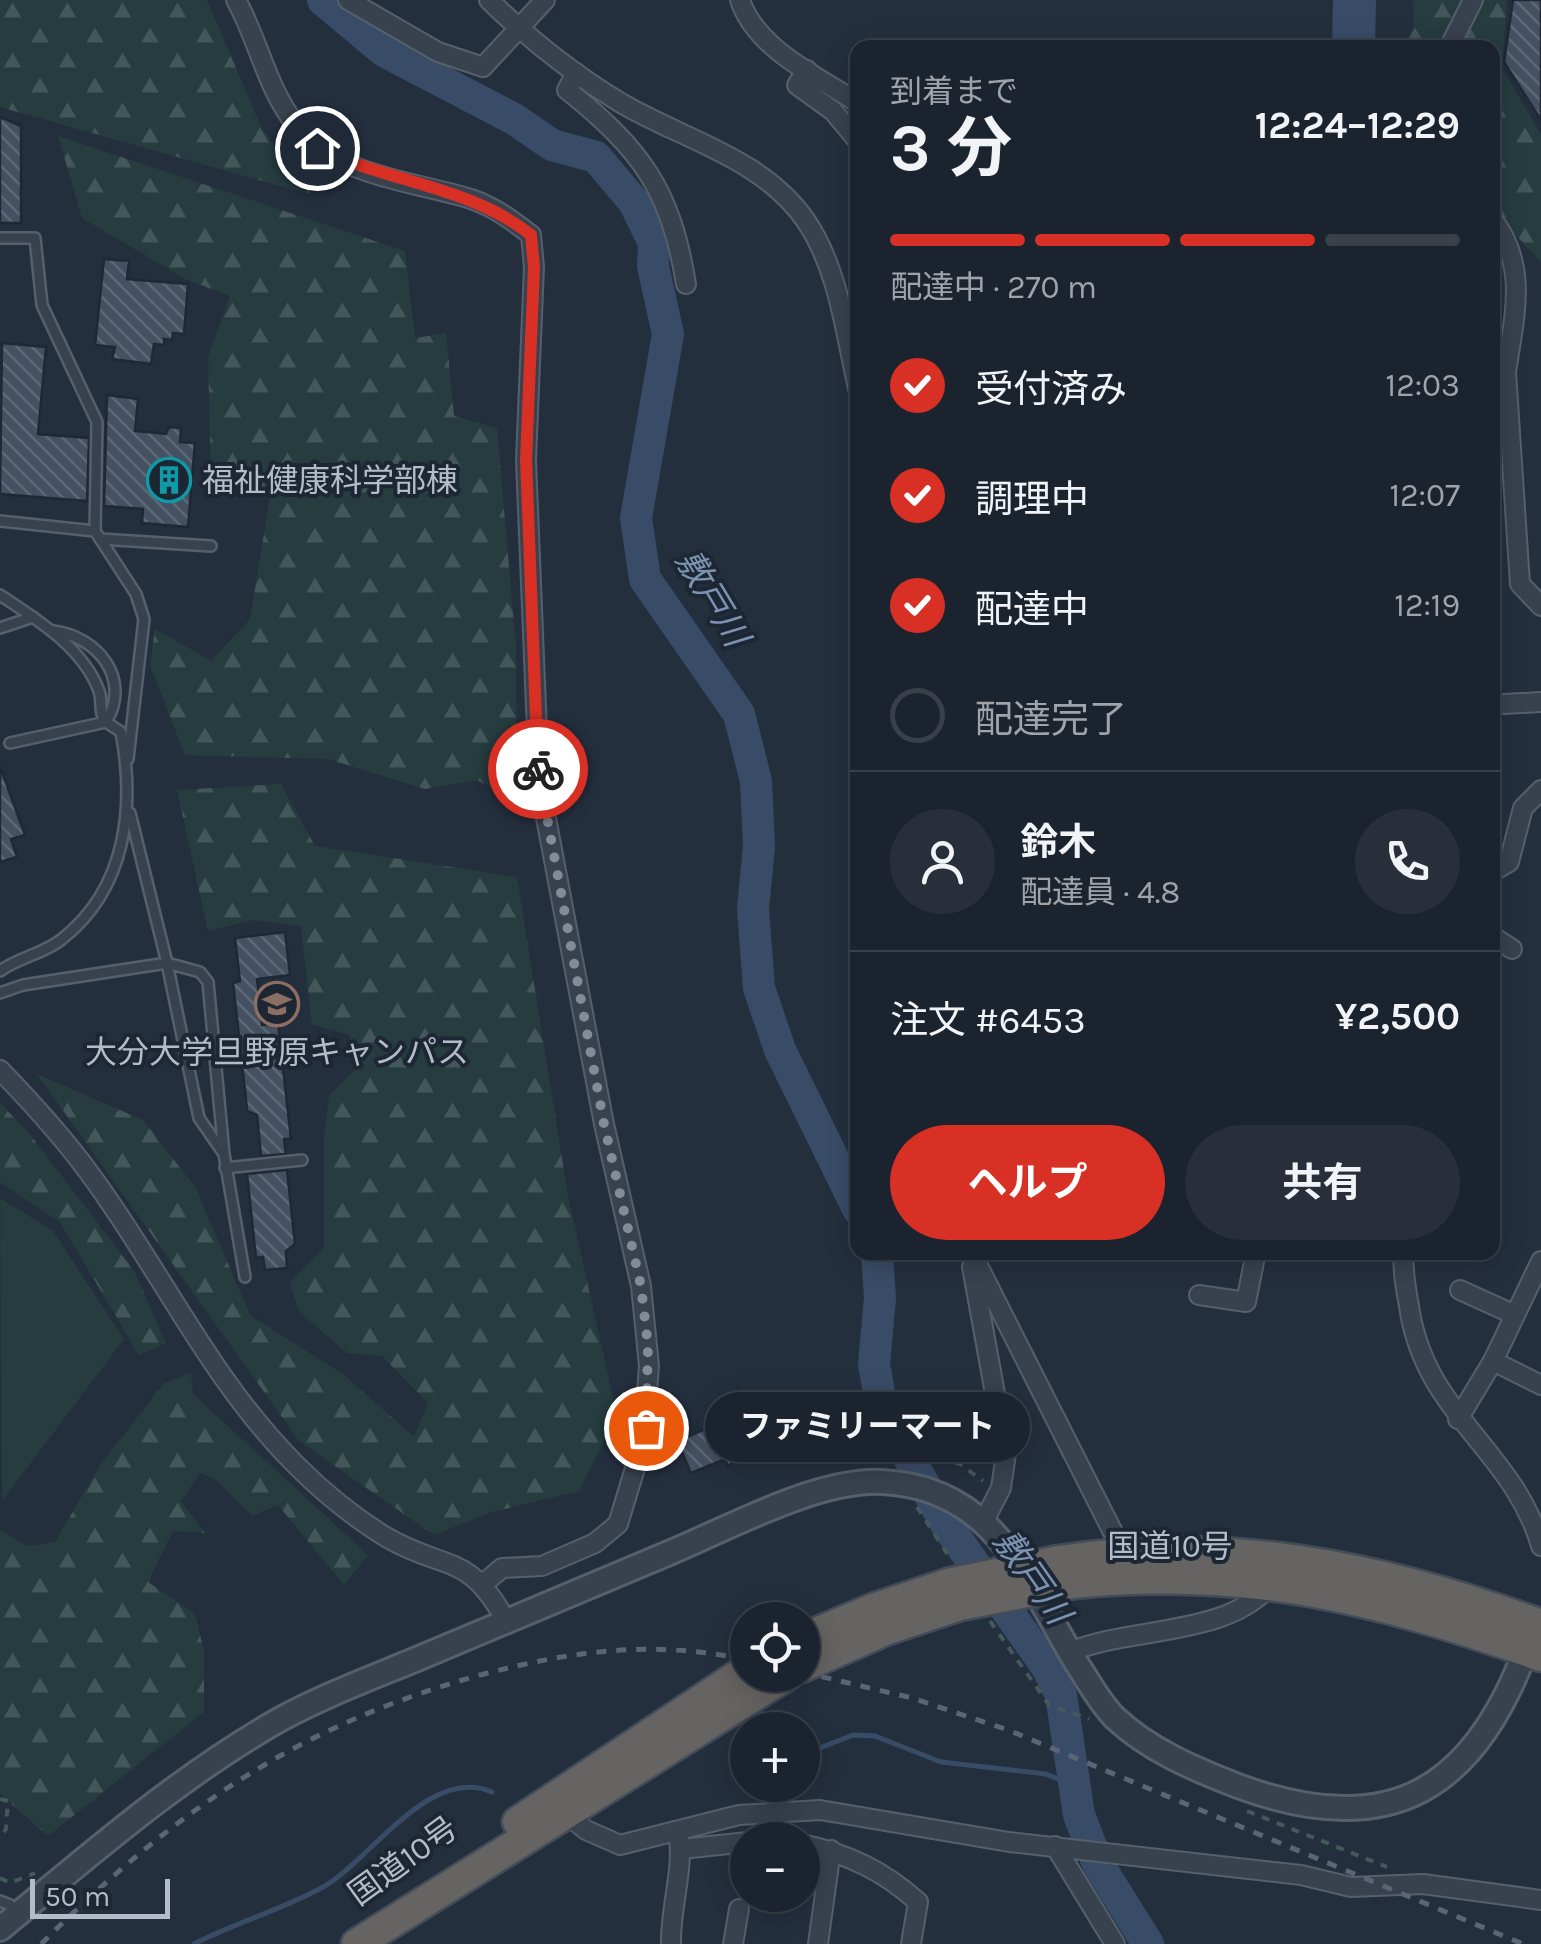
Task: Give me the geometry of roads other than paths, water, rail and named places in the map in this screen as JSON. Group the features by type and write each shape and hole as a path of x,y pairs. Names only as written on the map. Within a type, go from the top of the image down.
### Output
{"highway":[{"name":"国道10号","path":"820,1631 872,1608 1066,1572 1124,1554 1262,1554 1344,1565 1415,1582 1537,1632"},
{"name":"国道10号","path":"1066,1572 1272,1584 1537,1632"},
{"name":"国道10号","path":"820,1658 954,1595"},
{"name":"国道10号","path":"354,1944 698,1714 730,1685"},
{"name":"国道10号","path":"698,1714 748,1692"}],"street":[{"path":"236,0 280,102 317,148 356,167 474,200 504,214 531,235 534,268 526,460 539,781 604,1124 641,1286 649,1366 643,1442 618,1524 595,1543 542,1566 502,1568 484,1584"},
{"path":"348,0 438,52 483,67 545,0"},
{"path":"489,0 518,29 576,73 776,186 805,220 822,251 850,335"},
{"path":"740,0 744,14 767,41 850,97"},
{"path":"1452,40 1472,0"},
{"path":"807,70 797,85 833,111 850,131"},
{"path":"576,73 568,90 621,134 667,202 686,284"},
{"path":"1500,229 1516,268 1517,300 1500,365"},
{"path":"1500,381 1515,558 1520,584 1541,606"},
{"path":"1504,704 1541,702"},
{"path":"1500,867 1509,862 1523,808 1541,790"},
{"path":"1500,941 1512,949"},
{"path":"0,1070 91,1176 196,1337 264,1432 310,1477 372,1527 416,1553 466,1570 484,1584 506,1621"},
{"path":"972,1260 1005,1435 1005,1474 985,1519"},
{"path":"975,1260 1124,1554"},
{"path":"1198,1295 1246,1302 1254,1260"},
{"path":"1405,1260 1418,1352 1431,1382 1518,1493 1541,1546"},
{"path":"1458,1419 1493,1361 1541,1260"},
{"path":"1460,1290 1515,1315"},
{"path":"1493,1361 1541,1385"},
{"path":"0,1929 174,1788 256,1734 308,1706 808,1496 861,1483 914,1486 946,1496 985,1519 1113,1716 1160,1752 1280,1800 1332,1810 1366,1810 1409,1799 1454,1770 1494,1722 1537,1632"},
{"path":"1070,1652 1098,1640 1232,1616 1256,1603 1272,1584"},
{"path":"561,1804 620,1845 680,1840 730,1841"},
{"path":"680,1840 755,1812 820,1810 1062,1846 1301,1875 1351,1887 1422,1884 1541,1900"},
{"path":"672,1944 671,1908 680,1840"},
{"path":"1062,1846 1116,1944"},
{"path":"820,1848 892,1878 918,1902 910,1944"},
{"path":"818,1944 831,1850"},
{"path":"733,1944 738,1912"}],"lane":[{"path":"0,238 35,238 42,305 96,422 98,535 136,594 144,619 127,766"},
{"path":"0,520 211,546"},
{"path":"0,596 54,631 89,640 104,656 114,687 113,710 106,722 10,744"},
{"path":"0,628 33,617"},
{"path":"54,631 98,690 106,722 120,732 127,766 129,810 167,963 199,1118 224,1154"},
{"path":"0,971 50,946 76,926 115,868 129,810"},
{"path":"0,993 23,985 167,963 200,972 208,982 225,1168 245,1276"},
{"path":"225,1168 302,1160"}],"water":[{"path":"1333,0 1376,0 1375,40 1332,40"}],"waterway":[{"name":"敷戸川","path":"323,0 384,51 514,119 552,145 596,157 634,202 654,243 653,266 668,334 636,518 645,579 739,714 756,781 759,846 753,909 759,988 780,1050 850,1193"},
{"name":"敷戸川","path":"878,1260 880,1298 874,1364 882,1409 946,1524 1047,1667 1061,1695 1079,1815 1098,1864 1148,1944"},
{"path":"820,1748 853,1735 875,1736 941,1762 1046,1774 1072,1785"},
{"path":"194,1944 323,1887 423,1803 469,1787 492,1792"}],"railway":[{"path":"41,1944 141,1852 192,1813 298,1746 356,1718 417,1694 551,1659 647,1649 730,1657"},
{"path":"820,1676 912,1698 1008,1730 1523,1944"}],"place":[{"name":"福祉健康科学部棟","path":"169,480"},
{"name":"大分大学旦野原キャンパス","path":"277,1004"},
{"name":"ファミリーマート","path":"646,1428"}]}
